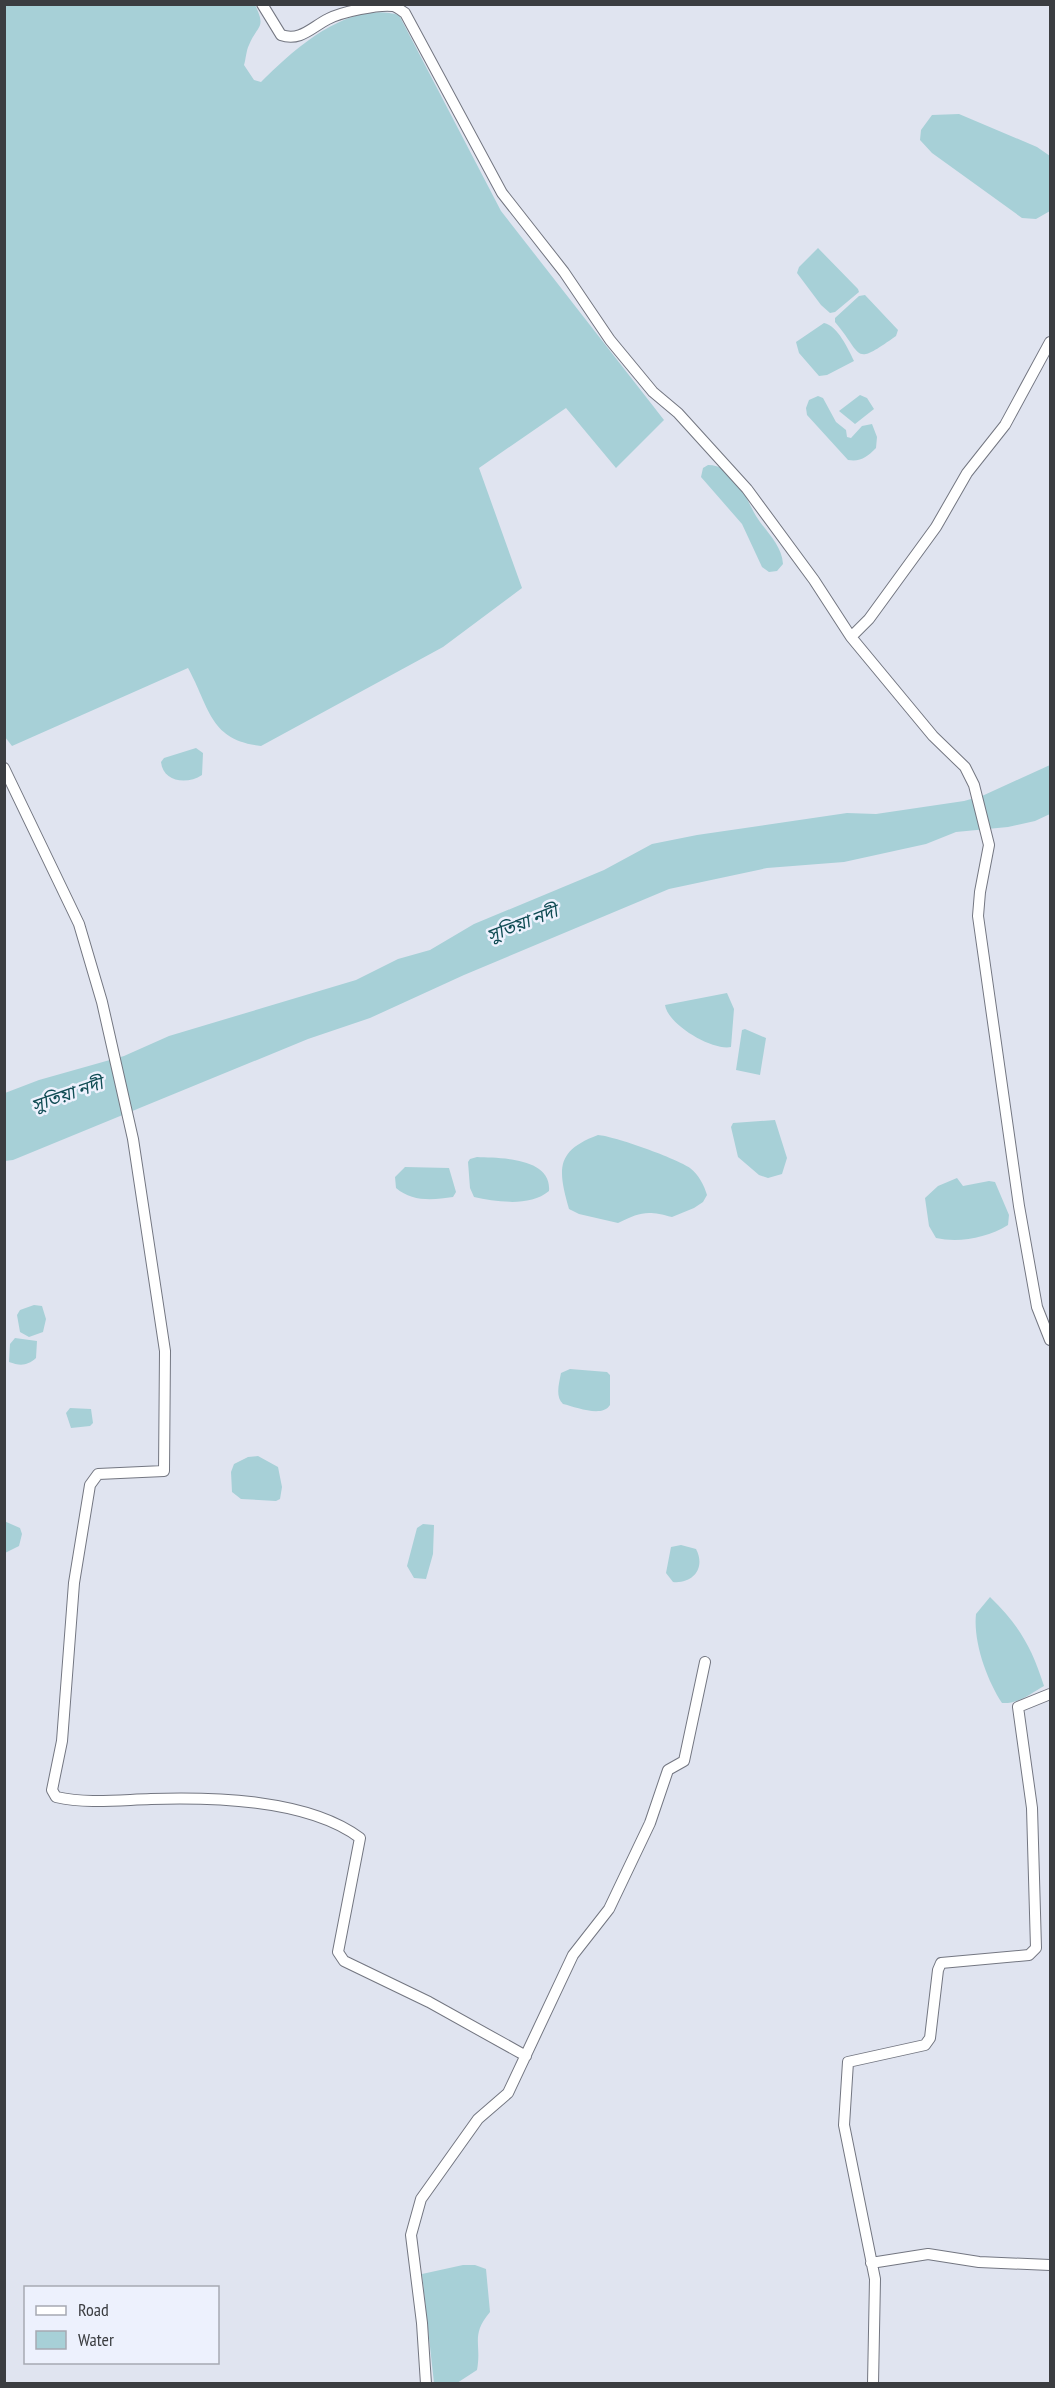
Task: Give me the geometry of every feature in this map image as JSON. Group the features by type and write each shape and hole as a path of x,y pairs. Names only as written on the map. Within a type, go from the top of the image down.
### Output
{"street":[{"path":"262,4 281,35 285,37 307,34 328,19 358,11 394,6 405,13 502,193 631,366 653,392 678,413 747,489 851,637 933,736 964,767 974,785 989,845 978,916 1019,1206 1037,1307 1050,1340"},
{"path":"851,637 869,619 936,528 967,473 1005,425 1050,342"},
{"path":"4,768 79,924 102,1002 133,1139 165,1351 164,1470 98,1474 90,1485 74,1583 62,1741 52,1790 56,1797 76,1802 197,1798 246,1802 292,1810 347,1828 360,1838 338,1952 344,1961 429,2002 526,2056"},
{"path":"426,2384 422,2323 411,2235 421,2199 478,2119 508,2093 573,1955 609,1909 650,1823 668,1770 684,1761 705,1662"},
{"path":"873,2384 875,2279 844,2125 848,2062 925,2045 930,2038 938,1970 941,1963 1029,1955 1036,1948 1032,1808 1018,1707 1050,1695"},
{"path":"872,2263 928,2254 979,2262 1050,2265"}],"water":[{"path":"4,5 255,5 259,13 260,26 248,47 244,65 254,80 261,82 289,56 323,30 361,15 380,12 399,15 501,211 664,420 616,468 566,408 479,468 522,588 443,647 261,746 244,743 221,729 207,709 188,668 12,746 5,737"},
{"path":"959,114 1037,147 1050,156 1050,211 1036,219 1022,218 932,153 920,140 921,130 932,115"},
{"path":"818,248 859,292 835,312 830,313 821,305 797,273 799,267"},
{"path":"865,295 898,330 896,336 865,354 855,350 835,322 835,318 859,296"},
{"path":"824,323 838,333 854,361 827,375 819,376 799,353 796,342"},
{"path":"860,395 867,398 874,409 855,424 839,411"},
{"path":"818,396 823,398 836,422 846,430 847,437 851,438 862,426 872,424 877,437 876,448 870,454 857,460 848,460 807,415 806,408 809,400"},
{"path":"708,465 725,470 738,483 756,516 780,551 783,564 777,571 769,572 762,567 742,524 701,477 703,468"},
{"path":"196,748 203,753 202,775 183,781 166,774 161,762 164,758"},
{"name":"সুতিয়া নদী","path":"1050,765 1050,814 1035,821 1008,827 956,832 926,844 844,862 767,868 669,889 464,975 370,1018 308,1039 13,1160 5,1161 5,1093 39,1080 124,1056 169,1036 356,980 398,959 430,950 474,924 604,870 652,844 697,835 847,813 876,814 964,801 982,796"},
{"path":"727,993 734,1009 731,1047 714,1045 692,1035 674,1021 665,1005"},
{"path":"745,1029 766,1038 760,1075 736,1070 742,1030"},
{"path":"775,1120 787,1158 782,1174 768,1178 759,1175 738,1157 731,1127 733,1123"},
{"path":"598,1135 646,1148 690,1168 699,1177 706,1191 707,1195 703,1202 672,1217 644,1213 618,1223 579,1214 569,1209 563,1183 563,1163 574,1148"},
{"path":"477,1157 510,1159 533,1166 542,1171 548,1180 549,1191 532,1199 513,1202 474,1197 470,1188 468,1162"},
{"path":"405,1167 449,1168 456,1192 453,1197 430,1199 416,1198 402,1193 396,1188 395,1177"},
{"path":"957,1178 963,1186 995,1182 1009,1215 1008,1225 973,1238 954,1240 936,1238 929,1226 925,1198 938,1186"},
{"path":"34,1305 42,1306 46,1319 43,1332 29,1337 20,1332 17,1315 20,1310"},
{"path":"15,1338 37,1341 36,1358 30,1363 9,1362 10,1344"},
{"path":"570,1369 607,1372 610,1375 610,1405 606,1409 595,1411 563,1404 558,1394 561,1373"},
{"path":"70,1408 91,1409 93,1423 90,1426 71,1428 66,1413"},
{"path":"258,1456 278,1467 282,1487 280,1499 276,1501 241,1499 232,1492 231,1472 234,1464 248,1457"},
{"path":"4,1521 20,1528 22,1534 19,1546 5,1553"},
{"path":"423,1524 434,1525 433,1554 426,1579 414,1578 407,1566 417,1528"},
{"path":"681,1545 696,1549 699,1556 698,1568 692,1577 673,1582 666,1573 671,1547"},
{"path":"990,1597 1017,1627 1035,1660 1044,1686 1024,1698 1008,1703 1002,1703 991,1683 979,1648 976,1614"},
{"path":"463,2265 475,2265 486,2269 490,2312 478,2334 477,2370 457,2383 434,2383 422,2274"}]}
